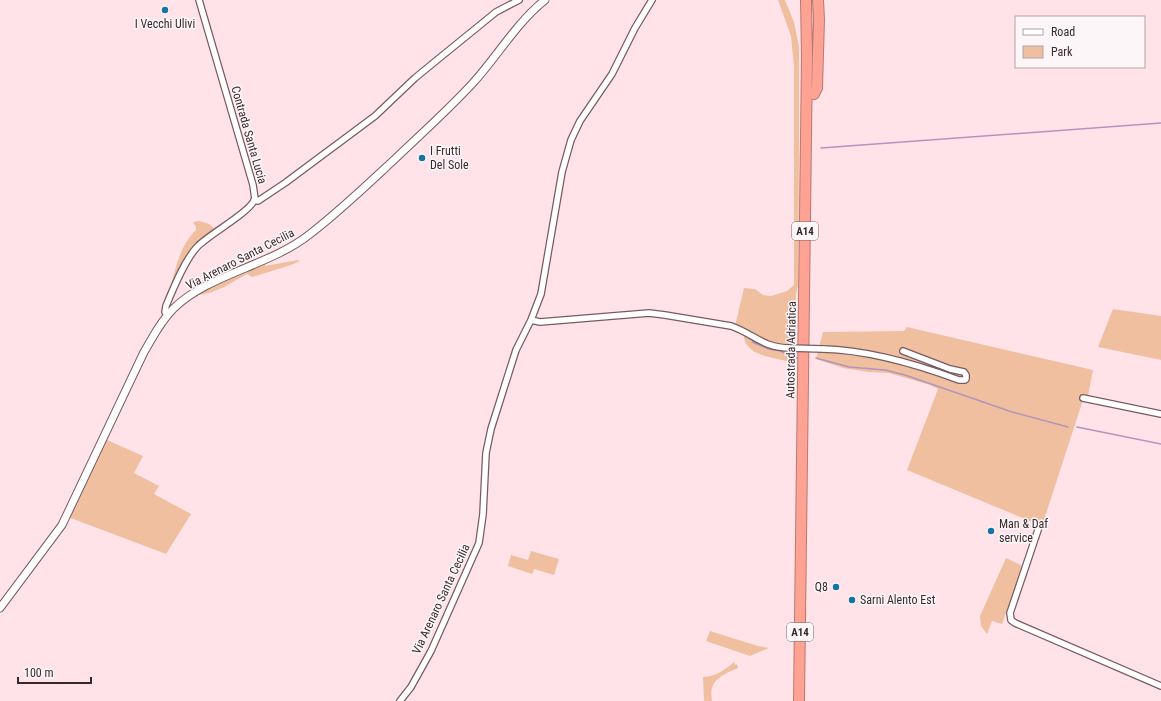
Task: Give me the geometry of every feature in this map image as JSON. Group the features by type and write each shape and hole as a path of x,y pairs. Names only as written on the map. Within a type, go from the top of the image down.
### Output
{"highway":[{"name":"Autostrada Adriatica","path":"799,701 807,56 806,0"},
{"name":"Autostrada Adriatica","path":"806,701 814,94 814,36 812,0"},
{"path":"814,94 817,88 819,19 818,0"}],"street":[{"name":"Contrada Santa Lucia","path":"168,315 165,312 166,306 194,251 216,232 249,208 254,200 255,192 199,0"},
{"path":"254,200 258,201 285,183 375,116 415,78 496,12 519,0"},
{"name":"Via Arenaro Santa Cecilia","path":"0,608 62,525 144,352 158,328 168,315 179,304 194,293 214,282 281,253 301,241 315,230 382,171 457,100 531,13 545,0"},
{"name":"Via Arenaro Santa Cecilia","path":"400,701 411,686 431,651 479,543 483,514 486,453 491,429 516,350 531,320 541,294 562,172 570,140 580,121 612,74 635,28 652,0"},
{"path":"531,320 540,322 649,313 665,315 731,326 763,343 778,347 858,352 903,362 959,380 966,379 964,372 950,369 903,350"},
{"path":"1083,398 1161,414"},
{"path":"1040,524 1010,613 1010,620 1161,686"}],"green space":[{"path":"778,0 785,0 794,22 799,47 798,285 796,294 794,363 762,355 751,350 745,341 742,331 735,326 744,288 755,289 763,295 771,296 787,291 794,285 794,67 791,36"},
{"path":"199,221 209,224 215,229 201,240 170,290 182,250 190,236 196,230 193,222"},
{"path":"298,260 300,261 291,265 252,277 247,274 218,290 198,295 221,282 266,263 265,266"},
{"path":"1113,309 1161,316 1161,360 1098,347"},
{"path":"907,327 1093,370 1088,396 1083,400 1042,526 907,470 938,389 930,385 889,373 843,368 816,359 823,332 904,331"},
{"path":"105,439 143,456 134,473 159,486 154,494 191,514 166,554 68,517"},
{"path":"531,551 559,559 554,575 534,569 532,574 508,566 511,555 528,560"},
{"path":"1006,558 1021,565 1021,572 1002,624 992,621 987,634 981,626 980,616"},
{"path":"710,631 769,648 750,656 706,641"},
{"path":"734,662 735,665 737,664 738,668 718,679 712,688 712,701 704,701 703,677 712,676 727,668"}],"waterway":[{"path":"821,148 1161,123"},
{"path":"752,342 769,349 781,351 789,356 797,358"},
{"path":"816,358 849,367 885,370 905,375 1012,412 1068,427"},
{"path":"1077,427 1161,444"}],"place":[{"name":"I Vecchi Ulivi","path":"165,10"},
{"name":"I Frutti Del Sole","path":"422,158"},
{"name":"Man & Daf service","path":"991,531"},
{"name":"Q8","path":"836,587"},
{"name":"Sarni Alento Est","path":"852,600"}]}
